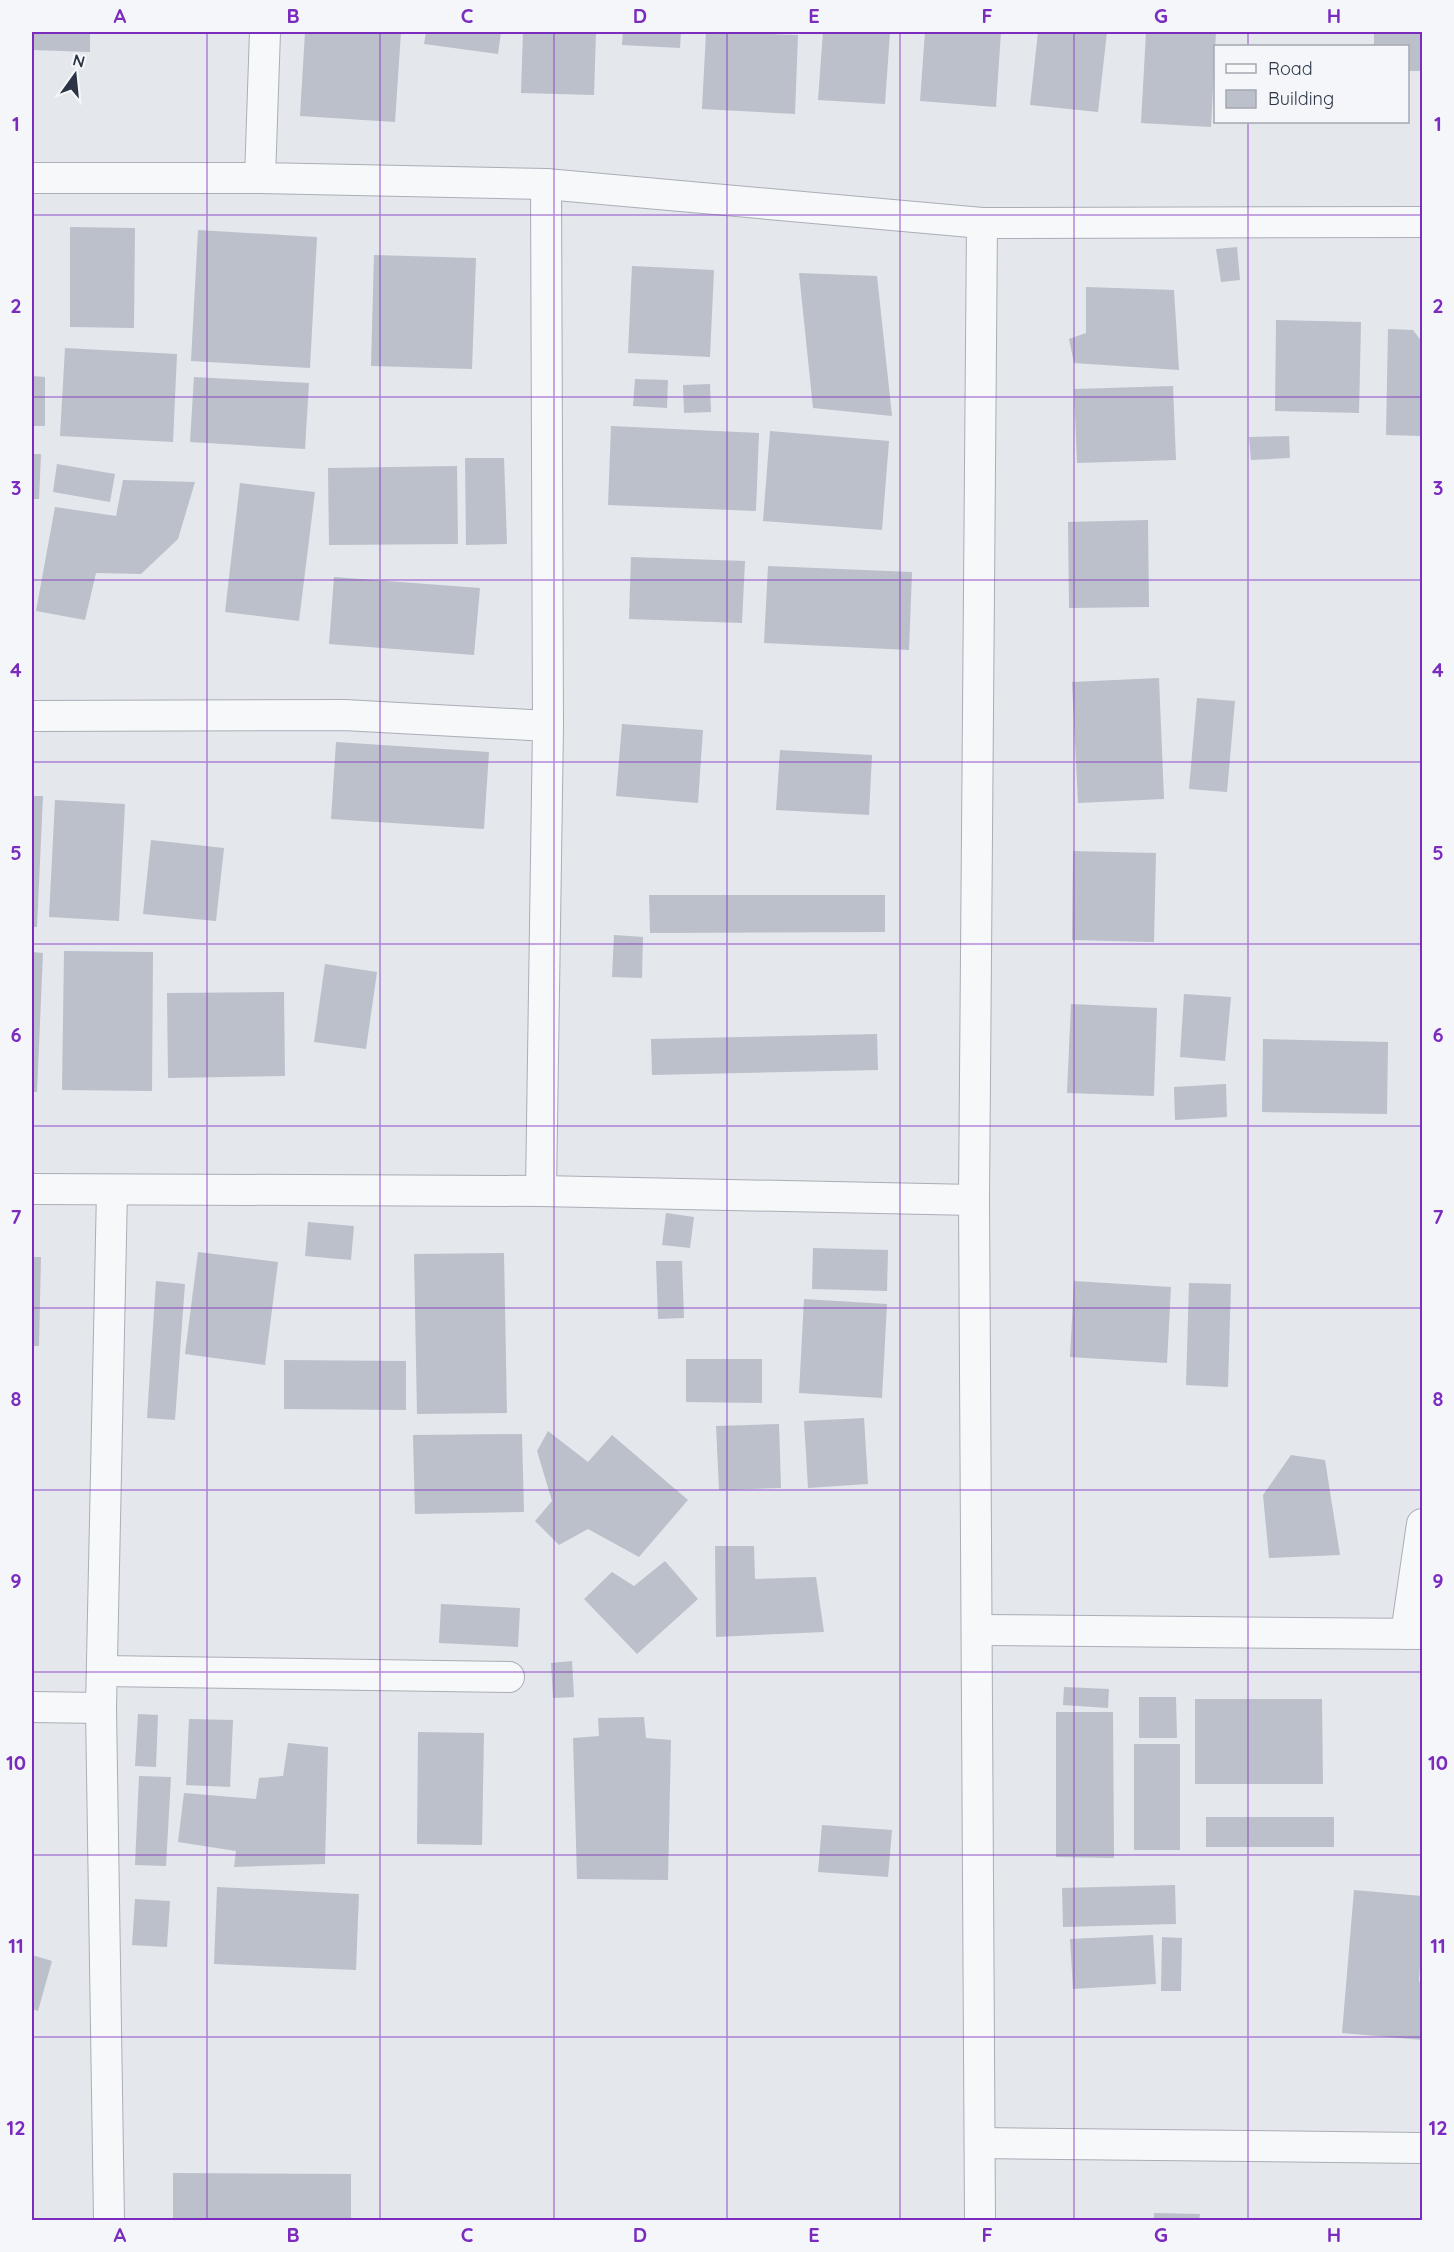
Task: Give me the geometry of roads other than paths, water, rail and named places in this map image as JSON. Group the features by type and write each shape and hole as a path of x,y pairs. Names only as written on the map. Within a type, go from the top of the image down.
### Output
{"street":[{"path":"260,178 265,32"},
{"path":"32,178 260,178 546,184 982,223 1422,222"},
{"path":"541,1191 548,726 546,184"},
{"path":"980,2220 974,1200 982,223"},
{"path":"32,716 344,715 548,726"},
{"path":"32,1189 541,1191 974,1200"},
{"path":"109,2220 101,1708 112,1191"},
{"path":"977,1630 1414,1634 1422,1524"},
{"path":"102,1671 509,1677"},
{"path":"32,1707 101,1708"},
{"path":"980,2143 1422,2148"}]}
